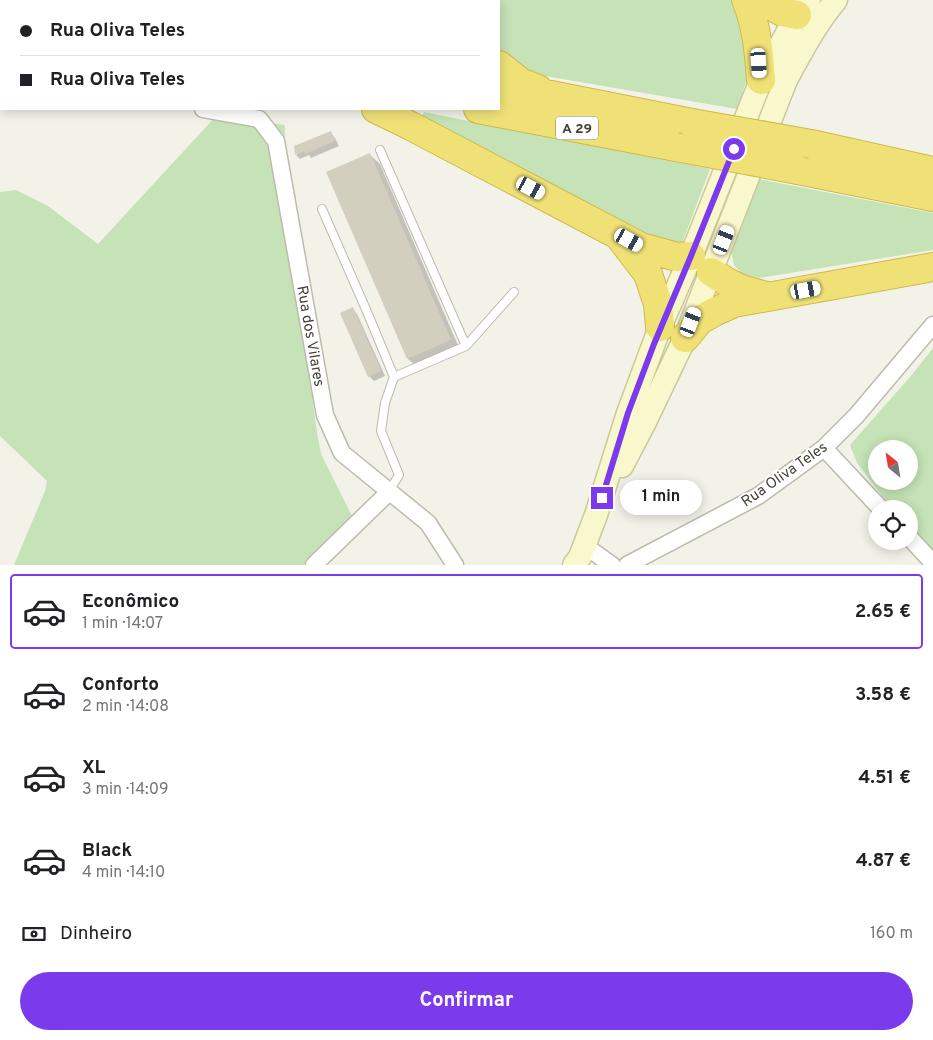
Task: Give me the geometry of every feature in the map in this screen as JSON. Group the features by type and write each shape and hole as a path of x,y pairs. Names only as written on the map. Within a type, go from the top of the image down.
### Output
{"highway":[{"path":"746,0 751,11 757,41 761,80"},
{"path":"762,0 782,12 812,5"},
{"path":"500,66 520,82 551,95"},
{"name":"A 29","path":"500,90 551,95 811,144 933,171"},
{"path":"378,110 641,246 676,257 702,259 729,283 741,289 769,297"},
{"name":"A 29","path":"483,110 933,197"},
{"path":"617,233 648,274 658,304 660,327"},
{"path":"685,338 700,320 734,303 933,267"}],"main road":[{"path":"596,516 644,424 685,338 702,259 707,218 761,80 812,5"},
{"path":"803,48 800,25 812,5"},
{"path":"580,559 596,516 628,413 660,327 702,259 730,224 786,80 803,48 812,5"}],"street":[{"name":"Rua dos Vilares","path":"210,110 259,119 276,142 325,415 342,454 428,524 455,565"},
{"name":"Rua Oliva Teles","path":"627,565 758,496 824,448 856,416 933,325"},
{"path":"824,448 873,500"},
{"path":"314,565 388,492"},
{"path":"918,547 933,563"},
{"path":"580,559 594,551 612,565"}],"lane":[{"path":"380,150 466,346"},
{"path":"322,209 394,378 385,403 380,431 399,474 388,492"},
{"path":"394,378 466,346 514,292"}],"green space":[{"path":"500,0 732,0 735,4 749,55 747,79 737,109 545,76 519,67 500,50"},
{"path":"424,112 710,169 681,246 661,245 419,122"},
{"path":"217,115 285,125 284,160 296,298 305,344 317,432 321,454 352,516 338,542 314,565 14,565 45,491 47,481 0,436 0,192 16,190 48,206 98,244"},
{"path":"758,179 933,213 933,250 759,278 742,274 734,265 731,251"},
{"path":"933,348 933,559 918,541 918,500 885,500 878,490 918,490 918,440 868,440 868,477 857,463 850,445"}],"building":[{"path":"331,131 335,141 305,154 304,151 295,155 294,146"},
{"path":"370,153 451,340 407,359 326,172"},
{"path":"353,307 381,371 368,377 340,313"}],"route":[{"path":"602,498 628,413 660,327 734,149"}]}
